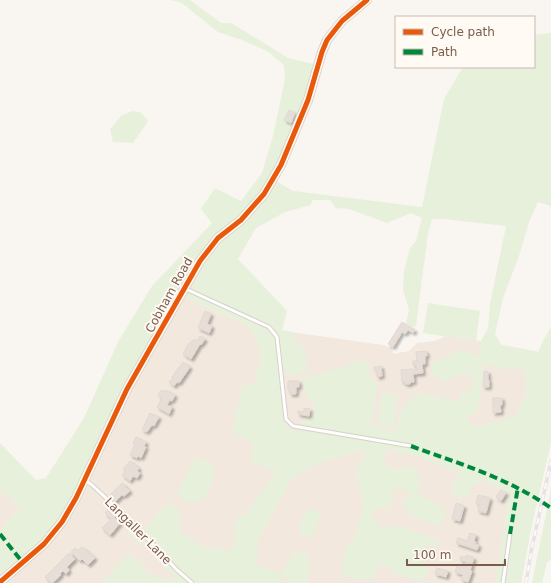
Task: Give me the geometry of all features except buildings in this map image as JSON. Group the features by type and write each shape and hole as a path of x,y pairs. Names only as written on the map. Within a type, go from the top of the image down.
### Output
{"street":[{"name":"Cobham Road","path":"0,582 23,563 51,536 70,507 127,389 200,261 218,238 240,220 264,194 281,165 308,100 327,40 342,21 366,0"}],"lane":[{"path":"185,288 269,327 277,337 286,419 293,426 412,446"},
{"name":"Langaller Lane","path":"84,480 92,485 134,524 177,570 192,583"},
{"path":"503,583 510,534"}],"shaded area":[{"path":"178,294 248,326 383,345 392,348 393,354 409,351 417,343 435,341 445,336 539,352 551,442 532,524 521,583 0,583 0,570 2,573 31,549 56,522 82,480"},
{"path":"0,487 20,508 0,531"}],"green space":[{"path":"170,0 190,0 221,23 231,23 288,58 314,64 308,86 279,163 271,178 293,191 422,207 444,99 462,68 535,68 535,35 551,33 551,206 538,202 529,222 519,256 503,298 495,334 502,346 538,352 551,327 551,442 532,524 521,583 495,583 509,492 485,481 473,484 468,496 459,498 453,494 452,485 460,473 422,458 387,449 384,459 385,465 391,469 414,466 422,485 415,491 440,506 446,514 441,526 412,516 403,502 410,494 401,488 392,491 393,502 386,510 376,507 371,515 381,528 400,526 433,538 439,542 437,547 424,546 419,559 429,568 424,581 401,576 381,563 373,579 353,579 341,575 347,545 355,538 363,506 356,473 360,462 367,454 364,449 319,463 292,478 258,540 256,564 280,575 293,554 303,551 310,559 308,583 290,583 289,580 281,576 279,583 105,583 104,581 129,554 154,577 173,581 174,574 165,568 155,555 127,533 132,525 140,532 152,522 166,504 178,507 181,533 202,546 231,551 237,535 234,526 237,518 244,517 276,472 251,461 251,441 232,432 242,386 255,384 261,356 256,337 248,326 178,294 82,480 56,522 31,549 2,573 0,570 0,531 20,508 0,487 0,443 36,480 46,478 84,418 118,342 152,286 212,223 201,209 215,188 241,201 262,173 273,136 285,79 284,65 269,52 242,40 218,32 182,3","holes":["312,200 330,200 336,208 349,209 387,223 411,213 422,218 416,241 410,248 404,271 403,290 409,310 406,323 413,327 416,326 428,233 432,219 506,226 490,304 488,328 481,341 479,356 458,351 431,365 433,374 443,382 468,374 473,380 472,389 462,394 456,404 451,399 418,393 403,408 393,432 371,424 378,382 370,381 370,363 355,360 348,366 300,379 309,400 315,403 313,416 302,422 299,432 292,431 284,425 275,339 270,333 278,331 282,364 285,372 292,375 307,372 306,356 300,342 293,339 293,332 282,330 287,311 238,259 256,228 285,212 311,205","484,365 492,365 507,370 518,367 525,371 526,395 516,415 475,427 469,422 469,415 478,411"]},
{"path":"132,111 140,112 148,121 133,143 113,142 110,129 121,116"},
{"path":"428,303 480,311 476,341 423,333"},
{"path":"382,392 398,395 393,428 377,425"},
{"path":"195,459 204,459 212,463 215,477 204,500 185,502 177,492"},
{"path":"551,489 551,560 547,562 542,583 532,583"},
{"path":"309,508 319,511 321,516 312,538 300,536 301,518"}],"railway":[{"path":"526,583 531,552 551,461"}],"marked path":[{"path":"411,446 483,472 518,488 551,508"},
{"path":"510,534 518,487"},
{"path":"0,534 23,563"}],"cycle path":[{"path":"0,582 44,544 62,522 76,498 127,389 200,261 218,238 241,220 264,194 281,165 308,100 327,40 342,21 367,0"}]}
